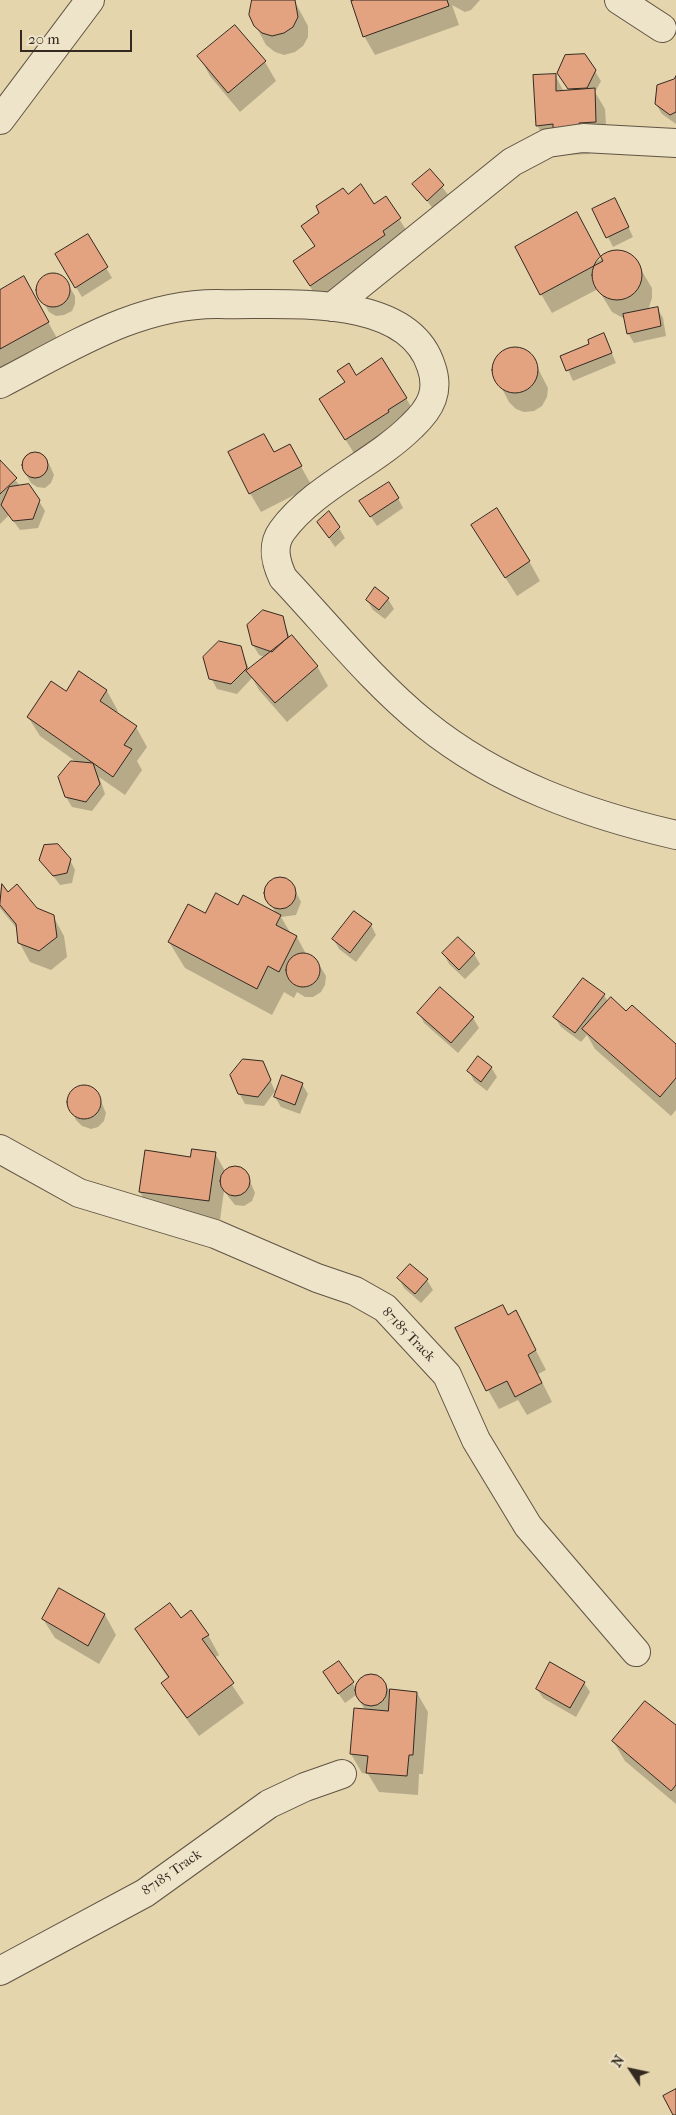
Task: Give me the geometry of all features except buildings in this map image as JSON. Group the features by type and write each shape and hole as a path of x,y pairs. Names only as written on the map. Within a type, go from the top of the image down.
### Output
{"street":[{"path":"0,120 90,0"},
{"path":"620,0 662,28"},
{"path":"332,307 512,162 548,143 583,138 676,142"},
{"path":"0,384 115,325 151,312 195,304 332,307 384,317 401,325 414,336 424,351 436,380 432,398 424,414 410,428 318,497 280,532 276,546 275,561 283,578 380,683 424,724 463,752 505,776 562,802 625,823 676,835"},
{"name":"87185 Track","path":"0,1149 79,1193 215,1234 317,1278 355,1291 385,1308 447,1375 476,1440 528,1526 636,1652"},
{"name":"87185 Track","path":"0,1971 145,1893 269,1804 305,1787 342,1774"}]}
